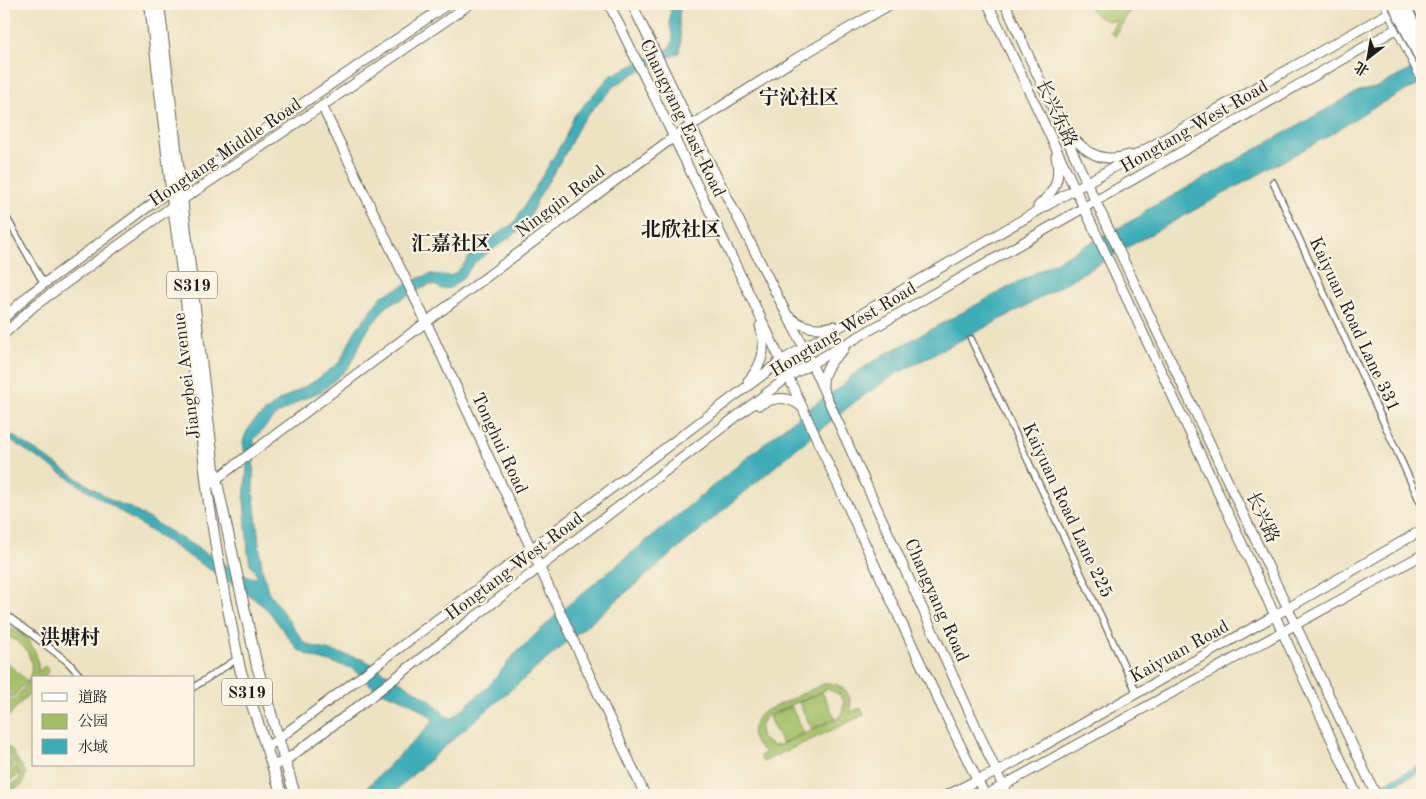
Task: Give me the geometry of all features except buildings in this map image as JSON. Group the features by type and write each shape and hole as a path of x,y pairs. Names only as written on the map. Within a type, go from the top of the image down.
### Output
{"highway":[{"path":"1405,4 1422,42"},
{"path":"1390,7 1422,62"}],"main road":[{"name":"Jiangbei Avenue","path":"150,4 176,186"},
{"name":"Jiangbei Avenue","path":"159,4 178,203 216,479 256,666 279,739"},
{"name":"Hongtang Middle Road","path":"4,318 44,284 176,186 210,167 448,4"},
{"name":"Hongtang Middle Road","path":"4,334 34,306 178,203 470,4"},
{"name":"Changyang East Road","path":"609,4 675,136 781,361 891,603 977,780"},
{"name":"Changyang East Road","path":"632,4 825,393"},
{"name":"Ningqin Road","path":"207,487 675,136 792,61 891,4"},
{"name":"长兴东路","path":"988,4 1097,236"},
{"name":"长兴东路","path":"1005,4 1109,230"},
{"name":"Hongtang West Road","path":"266,748 781,361 1390,7 1405,4"},
{"path":"1415,4 1421,17"},
{"path":"1390,7 1422,78"},
{"name":"Hongtang West Road","path":"272,766 285,760 377,691 788,377 1398,28 1421,17"},
{"name":"Tonghui Road","path":"322,106 427,322 645,795"},
{"path":"1060,126 1089,153 1098,157 1121,158 1148,148"},
{"path":"1025,218 1055,189 1058,178 1058,166 1052,142"},
{"name":"Jiangbei Avenue","path":"178,203 207,487 217,553 238,659"},
{"name":"长兴路","path":"1109,230 1376,795"},
{"name":"长兴路","path":"1097,236 1228,513 1357,795"},
{"path":"732,397 756,372 764,352 762,332 751,298"},
{"path":"787,314 798,324 817,329 846,322"},
{"path":"825,393 823,379 828,366 856,338"},
{"name":"Changyang Road","path":"825,393 1008,795"},
{"path":"743,413 776,398 789,399 803,409"},
{"name":"Kaiyuan Road","path":"948,795 997,772 1422,530"},
{"name":"Kaiyuan Road","path":"985,795 1422,555"},
{"name":"S319","path":"238,659 282,795"},
{"name":"S319","path":"279,739 296,795"},
{"path":"977,780 985,795"}],"street":[{"name":"Kaiyuan Road Lane 331","path":"1273,182 1422,506"},
{"path":"4,213 44,284"},
{"name":"Kaiyuan Road Lane 225","path":"971,339 1137,693"},
{"path":"4,613 68,662 80,676"},
{"path":"195,686 238,659"}],"green space":[{"path":"1088,4 1134,4 1115,36 1110,32 1117,20 1112,21 1100,18"},
{"path":"4,627 12,629 25,637 37,656 38,672 44,666 50,671 45,676 32,676 32,690 4,721 4,709 25,687 30,675 31,660 24,647 12,638 4,636"},
{"path":"4,660 27,681 4,707"},
{"path":"826,683 837,685 846,692 851,706 850,712 861,708 864,715 763,762 760,756 766,752 756,743 752,733 758,717 763,712","holes":["827,689 839,694 844,702 842,713 836,719 780,745 773,746 762,739 760,727 767,716"]},
{"path":"822,692 835,718 812,729 799,703"},
{"path":"791,706 804,733 782,744 769,717"},
{"path":"4,746 11,749 26,774 23,784 5,795 4,790 19,780 21,776 7,752 4,751"},
{"path":"5,754 19,775 8,782 4,776"}],"water":[{"path":"673,4 682,4 679,15 681,44 679,53 635,73 616,85 591,111 580,124 566,152 536,202 528,222 519,231 475,262 461,280 450,288 442,289 429,285 387,306 369,328 347,369 322,391 301,400 275,416 254,439 253,490 262,568 268,591 303,641 308,645 365,660 430,700 446,716 452,718 488,687 513,656 555,616 787,425 843,386 851,376 880,357 1142,215 1146,210 1359,91 1375,88 1422,64 1422,84 1370,109 1328,136 1135,243 1028,305 898,373 860,398 797,448 468,726 392,795 354,795 365,789 424,731 433,721 430,716 409,702 374,688 352,668 315,658 298,650 268,610 249,595 4,436 4,430 114,502 129,507 244,576 256,578 257,575 250,563 248,552 244,499 247,468 243,442 253,422 280,400 315,381 340,362 355,331 382,296 431,274 450,276 457,272 477,248 514,223 565,138 574,116 610,76 668,49 673,38 670,17"},
{"path":"1422,764 1422,771 1373,795 1360,795"}],"railway":[{"path":"1391,4 1422,70"},
{"path":"1400,4 1422,50"}],"district":[{"name":"宁沁社区","path":"799,97"},
{"name":"北欣社区","path":"681,229"},
{"name":"汇嘉社区","path":"451,243"},
{"name":"洪塘村","path":"70,637"}]}
